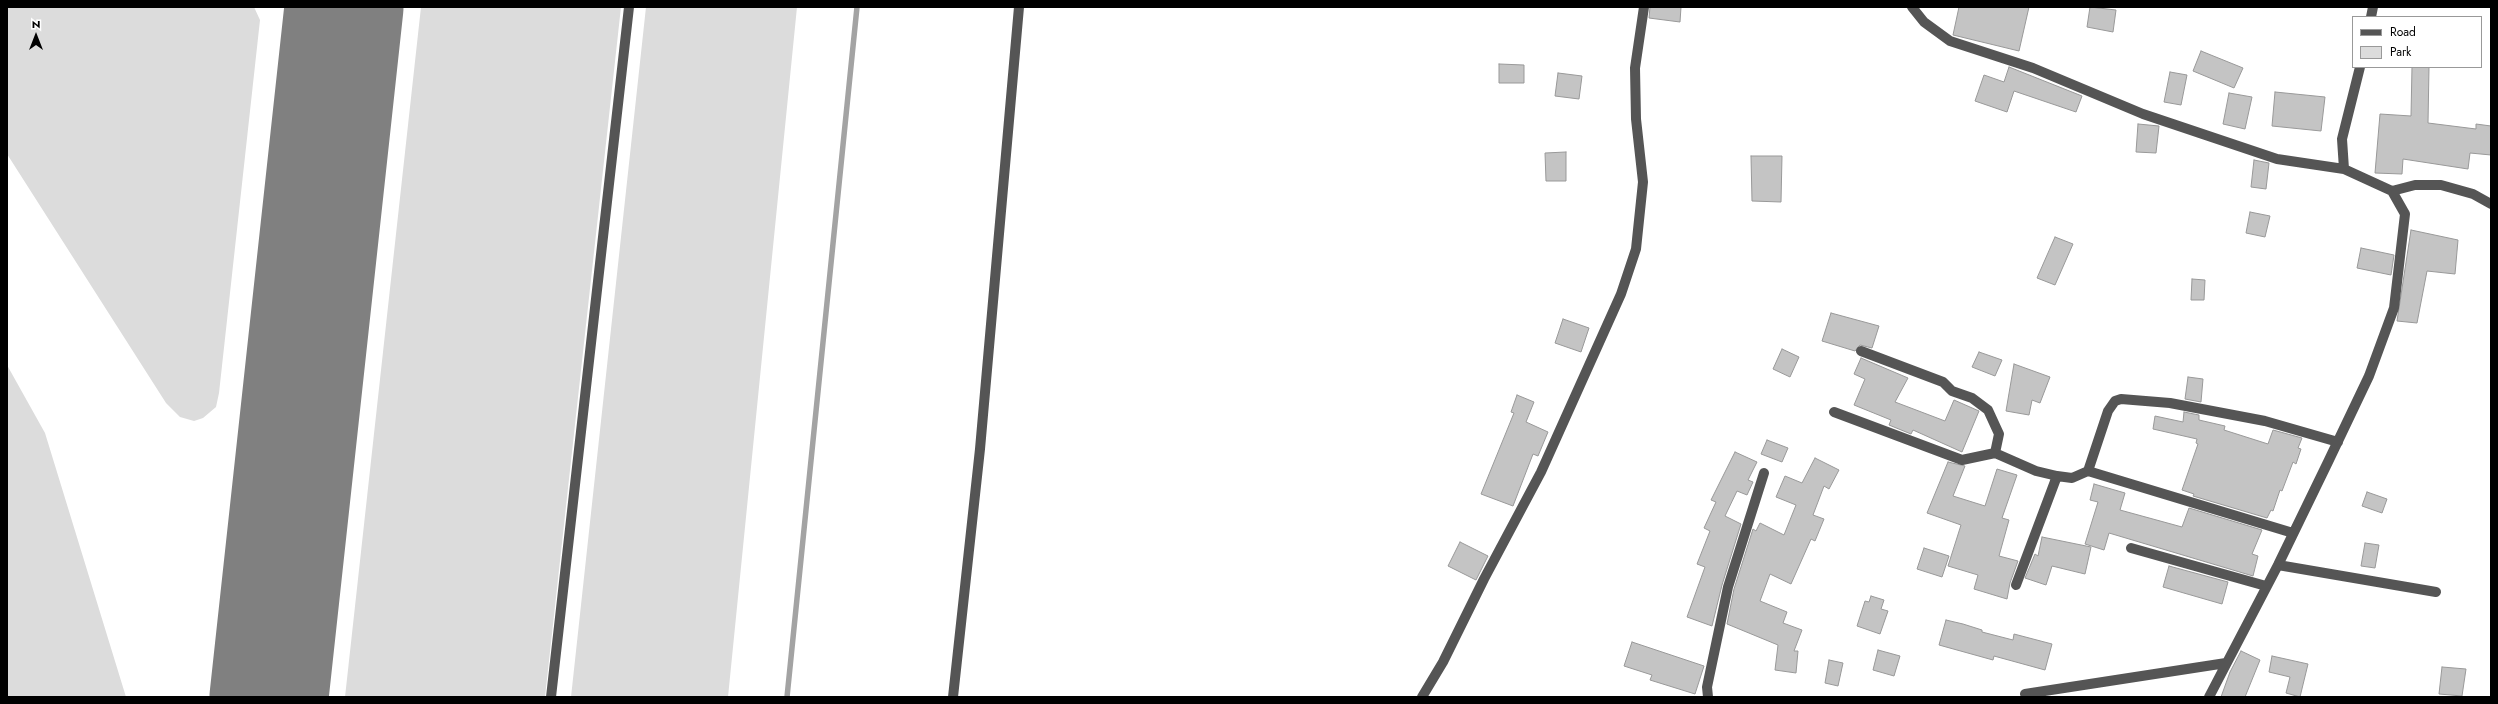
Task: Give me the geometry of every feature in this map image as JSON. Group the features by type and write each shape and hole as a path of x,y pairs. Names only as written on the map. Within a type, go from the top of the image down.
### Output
{"street":[{"path":"551,697 629,7"},
{"path":"953,697 980,449 1019,7"},
{"path":"1422,697 1443,662 1484,579 1541,472 1621,294 1636,249 1643,182 1636,119 1635,68 1644,7"},
{"path":"1912,7 1924,22 1950,41 2033,68 2143,114 2277,159 2344,168 2392,191 2405,214 2394,308 2369,376 2278,565 2208,697"},
{"path":"2344,168 2342,140 2360,68"},
{"path":"2392,191 2415,185 2441,185 2473,194 2491,204"},
{"path":"1861,351 1943,382 1952,391 1972,398 1988,410 1999,434 1995,453"},
{"path":"2088,471 2108,411 2115,401 2120,399 2170,403 2265,421 2338,442"},
{"path":"1834,412 1962,460 1995,453 2036,471 2057,476 2072,478 2088,471 2293,533"},
{"path":"1708,697 1707,687 1728,587 1764,473"},
{"path":"2016,585 2057,476"},
{"path":"2131,548 2266,586"},
{"path":"2278,565 2436,592"},
{"path":"2025,694 2226,663"}],"green space":[{"path":"7,7 254,7 260,20 219,393 216,407 203,418 194,421 180,417 166,403 7,154"},
{"path":"421,7 621,7 545,697 345,697"},
{"path":"646,7 797,7 728,697 571,697"},
{"path":"7,365 45,433 126,697 7,697"}],"building":[{"path":"1650,7 1681,7 1680,22 1649,18"},
{"path":"1959,7 2029,7 2019,51 1953,35"},
{"path":"2090,7 2116,10 2113,32 2087,27"},
{"path":"2201,51 2243,68 2234,88 2193,71"},
{"path":"1499,64 1524,65 1524,83 1499,83"},
{"path":"2009,67 2082,96 2076,112 2014,91 2007,112 1975,101 1984,75 2004,82"},
{"path":"2412,68 2429,68 2428,123 2476,129 2476,124 2491,126 2491,155 2470,153 2468,169 2403,159 2402,174 2375,173 2380,114 2411,116"},
{"path":"2170,72 2187,75 2181,105 2164,102"},
{"path":"1558,73 1582,76 1579,99 1555,96"},
{"path":"2275,92 2325,97 2321,131 2272,126"},
{"path":"2229,93 2252,97 2245,129 2223,124"},
{"path":"2138,124 2159,126 2156,153 2136,152"},
{"path":"1566,152 1566,181 1546,181 1545,153"},
{"path":"1751,156 1782,156 1781,202 1752,201"},
{"path":"2254,160 2269,163 2266,189 2251,187"},
{"path":"2250,212 2270,216 2265,237 2246,233"},
{"path":"2411,230 2458,240 2455,274 2427,271 2417,323 2397,321"},
{"path":"2055,237 2073,244 2055,285 2037,278"},
{"path":"2361,248 2394,255 2391,275 2357,268"},
{"path":"2192,279 2205,280 2204,300 2191,300"},
{"path":"1831,313 1879,326 1872,348 1860,345 1855,351 1822,341"},
{"path":"1563,319 1589,328 1581,352 1555,343"},
{"path":"1782,349 1799,357 1790,377 1773,369"},
{"path":"1979,352 2002,360 1995,376 1972,367"},
{"path":"1861,358 1908,378 1895,402 1945,421 1954,400 1979,411 1962,452 1913,430 1911,434 1889,425 1891,420 1854,405 1865,379 1854,374"},
{"path":"2014,364 2050,377 2040,403 2032,400 2029,415 2006,411"},
{"path":"2188,377 2203,379 2201,402 2185,399"},
{"path":"1517,395 1534,402 1526,422 1548,432 1538,456 1533,454 1513,506 1481,494 1514,413 1511,412"},
{"path":"2184,412 2199,415 2199,420 2225,426 2224,430 2268,444 2273,430 2302,438 2298,448 2301,449 2296,464 2293,462 2282,491 2280,490 2273,511 2271,510 2267,518 2193,496 2194,494 2182,490 2198,444 2196,443 2197,439 2153,429 2155,416 2183,422"},
{"path":"1767,440 1788,448 1782,462 1761,454"},
{"path":"1735,452 1757,462 1748,480 1753,482 1747,495 1737,491 1725,516 1741,524 1722,585 1712,626 1687,617 1705,567 1697,564 1710,531 1704,528 1716,502 1711,500"},
{"path":"1815,458 1839,470 1829,489 1824,486 1813,515 1824,519 1815,541 1811,539 1791,584 1770,574 1760,601 1787,612 1783,623 1802,630 1794,651 1798,651 1796,673 1775,670 1778,645 1727,624 1734,589 1753,529 1756,531 1760,523 1784,535 1796,505 1776,497 1785,476 1802,483"},
{"path":"1948,462 1965,466 1953,496 1985,506 1997,469 2017,475 2002,518 2009,520 1999,556 2018,561 2010,583 2007,599 1974,589 1978,575 1948,566 1961,525 1927,513"},
{"path":"2094,484 2125,493 2120,510 2182,527 2189,508 2262,530 2252,554 2258,556 2253,576 2109,533 2104,550 2085,544 2098,502 2090,500"},
{"path":"2367,492 2387,499 2382,513 2362,506"},
{"path":"2042,537 2091,547 2085,574 2052,566 2046,585 2025,578 2035,554 2038,556"},
{"path":"1460,542 1488,556 1476,580 1448,566"},
{"path":"2365,543 2379,545 2375,568 2361,566"},
{"path":"1924,548 1949,556 1942,577 1917,569"},
{"path":"2169,566 2228,582 2222,604 2163,587"},
{"path":"1871,596 1884,600 1881,609 1888,611 1880,634 1857,626 1865,601 1869,602"},
{"path":"1946,620 1982,630 1982,632 2013,640 2014,634 2052,644 2045,670 1994,656 1993,660 1939,645"},
{"path":"1632,642 1704,666 1695,694 1650,680 1652,675 1624,666"},
{"path":"1878,650 1900,656 1894,676 1873,670"},
{"path":"2241,651 2260,660 2245,697 2221,697 2230,672"},
{"path":"2272,656 2308,664 2300,697 2286,693 2290,677 2269,672"},
{"path":"1829,660 1843,663 1838,686 1825,683"},
{"path":"2442,667 2466,669 2462,696 2439,694"}],"waterway":[{"path":"787,697 857,7"}],"taxiway":[{"path":"336,7 341,33"}],"runway":[{"path":"269,697 344,7"}]}
